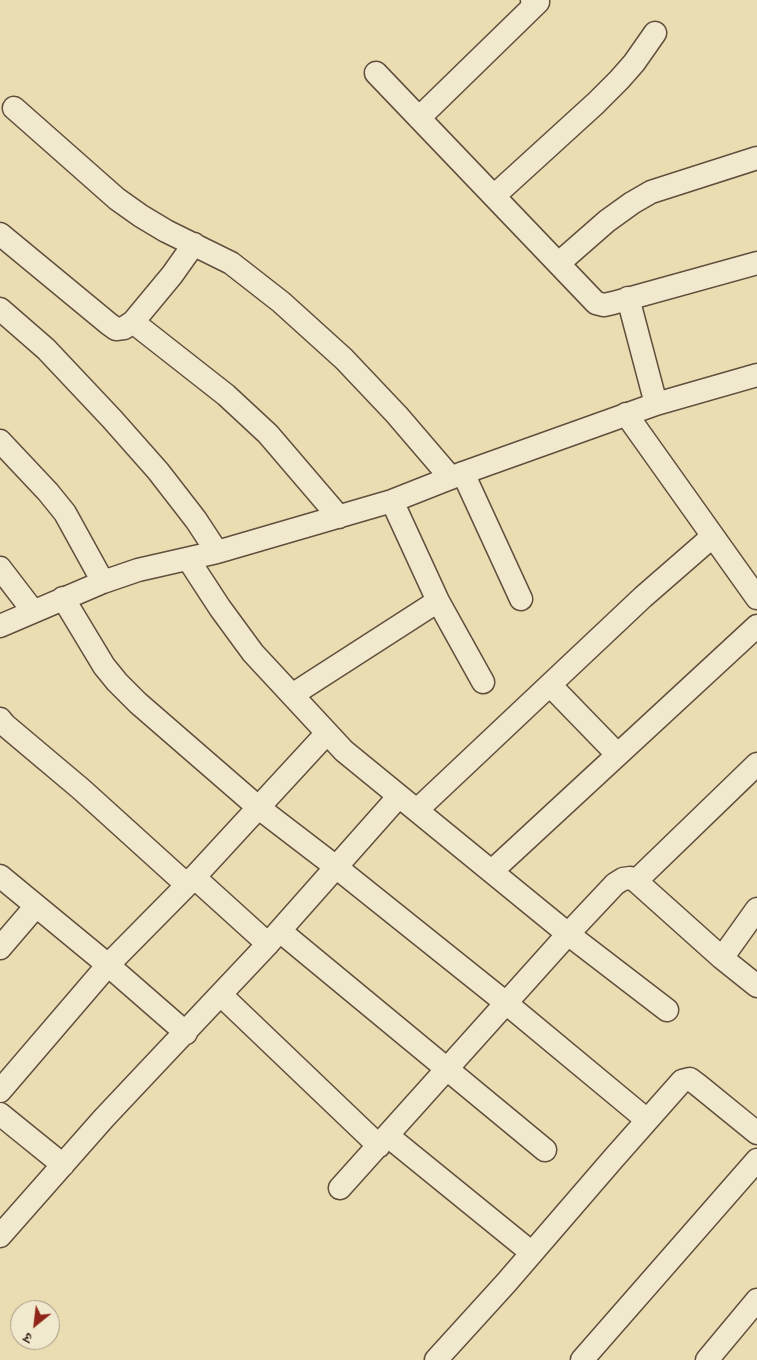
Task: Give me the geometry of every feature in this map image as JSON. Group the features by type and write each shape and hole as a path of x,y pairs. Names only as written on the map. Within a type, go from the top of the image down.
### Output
{"street":[{"path":"419,118 538,2 532,0"},
{"path":"494,196 619,80 634,63 655,32"},
{"path":"376,74 596,303 604,305 757,263"},
{"path":"14,108 117,198 141,216 166,231 231,262 288,308 344,359 457,476 521,599"},
{"path":"558,263 607,221 632,203 652,192 757,158"},
{"path":"0,234 116,328 124,328 133,322 172,275 194,244"},
{"path":"628,298 656,404"},
{"path":"0,309 46,349 125,434 158,471 196,520 217,552"},
{"path":"133,322 226,395 254,421 304,475 338,517"},
{"path":"0,626 103,582 138,570 217,552 392,501 626,414 757,374"},
{"path":"626,414 757,598"},
{"path":"0,441 65,514 103,582"},
{"path":"392,501 438,601 483,682"},
{"path":"417,810 551,686 643,597 713,536"},
{"path":"188,559 220,608 253,653 327,733 359,764 568,934 667,1010"},
{"path":"0,568 33,611"},
{"path":"64,598 104,666 117,682 259,808 506,1003 647,1120"},
{"path":"292,695 438,601"},
{"path":"492,871 757,626"},
{"path":"551,686 617,754"},
{"path":"0,719 190,881 274,937 448,1069 545,1150"},
{"path":"0,1091 108,965 259,808 327,733"},
{"path":"636,881 757,764"},
{"path":"0,1236 104,1118 221,995 399,796"},
{"path":"0,876 108,965 186,1033"},
{"path":"340,1188 568,934 623,879 630,878 636,881 722,958 757,986"},
{"path":"0,948 36,906"},
{"path":"722,958 757,909"},
{"path":"221,995 384,1141 532,1253"},
{"path":"436,1360 682,1081 690,1079 757,1133"},
{"path":"0,1114 63,1165"},
{"path":"582,1360 757,1160"},
{"path":"707,1360 757,1300"}]}
